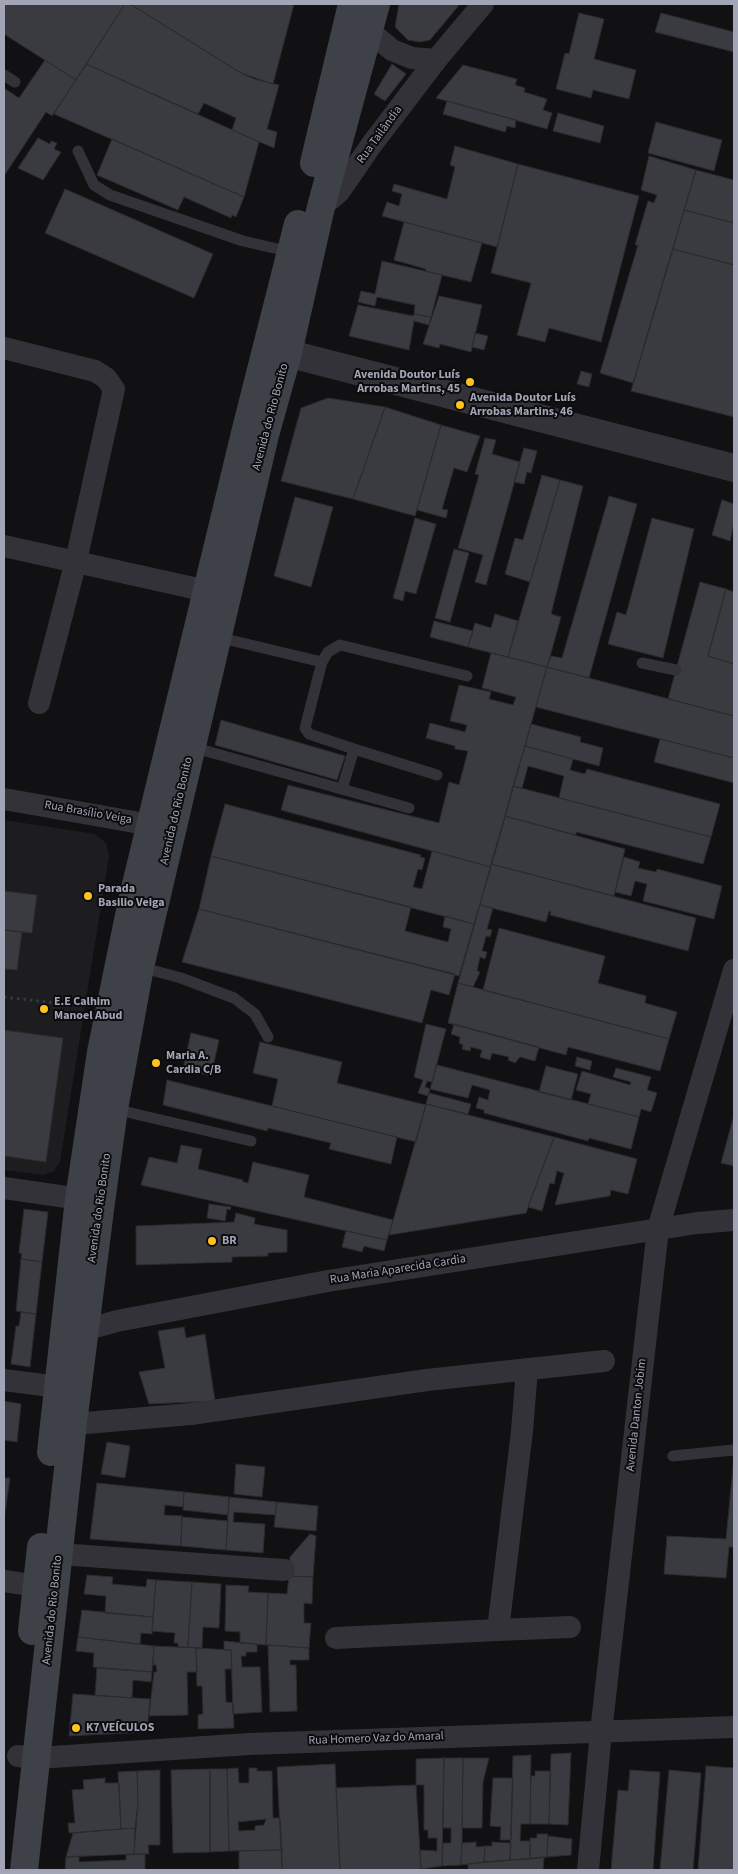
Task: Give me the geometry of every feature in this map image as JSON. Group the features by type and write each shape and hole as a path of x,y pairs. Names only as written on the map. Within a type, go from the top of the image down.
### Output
{"main road":[{"name":"Avenida do Rio Bonito","path":"90,1200 114,1110 140,967 162,826 206,591 269,348 291,252 354,4"},
{"name":"Avenida do Rio Bonito","path":"24,1870 28,1757 74,1330 90,1200 101,1052 162,826 192,747 265,435 269,348 321,207 376,4"},
{"name":"Avenida do Rio Bonito","path":"46,1587 59,1554 64,1423"},
{"name":"Avenida do Rio Bonito","path":"6,1870 28,1757"}],"street":[{"path":"354,4 368,30 392,50 412,58 436,60"},
{"name":"Rua Tailândia","path":"321,207 339,192 372,144 436,60 482,4"},
{"path":"4,348 95,371 106,378 114,389 76,562 39,703"},
{"path":"269,348 734,468"},
{"path":"4,546 206,591"},
{"name":"Rua Brasílio Veiga","path":"4,799 162,826"},
{"name":"Avenida Danton Jobim","path":"588,1870 601,1732 658,1229 734,970"},
{"path":"4,1188 90,1200"},
{"name":"Rua Maria Aparecida Cardia","path":"74,1330 328,1281 697,1223 734,1220"},
{"path":"64,1423 191,1414 427,1380 604,1361"},
{"path":"498,1630 522,1431 527,1369"},
{"path":"4,1380 68,1388"},
{"path":"59,1554 284,1570"},
{"path":"4,1581 46,1587"},
{"path":"336,1638 570,1627"},
{"name":"Rua Homero Vaz do Amaral","path":"28,1757 250,1744 734,1726"}],"lane":[{"path":"4,75 15,82"},
{"path":"78,151 94,185 110,195 243,241 291,252"},
{"path":"217,637 322,662"},
{"path":"437,775 309,734 305,728 322,662 328,652 340,645 467,676"},
{"path":"642,663 676,670"},
{"path":"192,747 409,808"},
{"path":"342,789 354,749"},
{"path":"140,967 181,978 234,998 255,1014 268,1037"},
{"path":"114,1110 251,1141"},
{"path":"673,1456 734,1450"}],"path":[{"path":"4,997 63,1004"}],"shaded area":[{"name":"E.E Calhim Manoel Abud","path":"4,820 95,834 106,843 109,856 60,1162 54,1171 44,1175 4,1170"}],"building":[{"path":"4,4 125,4 76,80 4,34"},
{"path":"125,4 130,4 241,73 254,79 279,85 267,129 277,132 274,148 232,130 236,118 204,103 198,114 86,64"},
{"path":"130,4 294,4 273,84 241,73"},
{"path":"399,4 460,4 430,40 420,42 408,40 395,27"},
{"path":"579,13 604,19 594,59 636,70 629,99 593,90 591,98 556,89 565,53 569,54"},
{"path":"661,13 734,32 734,52 655,32"},
{"path":"45,60 76,80 52,116 46,112 4,176 4,88 19,98"},
{"path":"86,64 259,142 244,197 54,114"},
{"path":"392,64 406,74 385,101 374,94"},
{"path":"463,65 517,79 515,85 525,88 524,92 547,99 543,110 552,113 547,129 436,98"},
{"path":"447,101 516,120 515,128 507,126 505,132 443,114"},
{"path":"558,113 604,126 600,143 553,131"},
{"path":"656,122 722,140 714,171 648,153"},
{"path":"38,138 50,144 51,141 57,143 54,149 61,152 43,180 18,168"},
{"path":"112,139 244,197 236,217 232,215 231,218 184,197 178,210 97,175"},
{"path":"455,146 518,164 497,247 382,216 387,202 399,206 402,194 392,191 394,184 447,199 455,167 450,165"},
{"path":"649,156 696,170 633,383 600,373 638,245 635,245 648,201 654,203 657,195 641,190"},
{"path":"518,164 639,196 601,342 549,328 545,342 517,335 531,283 491,273"},
{"path":"696,170 734,180 734,223 684,210"},
{"path":"65,189 213,254 194,298 45,233"},
{"path":"684,210 734,223 734,265 673,249"},
{"path":"404,222 482,243 471,282 425,271 426,269 394,260"},
{"path":"673,249 734,265 734,417 631,391"},
{"path":"382,261 442,275 431,317 414,314 415,305 377,297 375,306 358,302 361,291 375,294"},
{"path":"439,296 482,305 471,352 440,344 439,348 423,344"},
{"path":"358,305 413,316 414,314 431,317 429,325 414,321 409,350 349,336"},
{"path":"475,333 488,336 484,350 472,347"},
{"path":"581,371 592,374 589,387 577,384"},
{"path":"328,398 385,407 353,499 281,481 301,408"},
{"path":"385,407 441,425 415,516 353,499"},
{"path":"441,425 480,436 467,472 454,468 442,509 448,510 446,518 417,510"},
{"path":"485,438 496,440 492,454 520,462 486,585 475,582 483,555 458,548 479,475 475,474"},
{"path":"524,448 537,451 531,473 527,472 524,484 514,482"},
{"path":"542,475 560,480 530,582 505,574 515,538 523,540"},
{"path":"560,480 583,486 551,614 561,617 547,667 508,657"},
{"path":"609,496 637,504 589,678 547,667 551,656 562,658"},
{"path":"295,497 333,507 311,587 274,576"},
{"path":"722,500 734,504 734,522 730,541 712,535"},
{"path":"415,518 436,524 416,594 405,591 403,601 393,598"},
{"path":"652,518 694,529 663,658 608,644 617,612 626,615"},
{"path":"454,549 469,553 450,622 435,618"},
{"path":"700,582 726,589 708,656 734,664 734,716 668,699"},
{"path":"726,589 734,592 734,664 708,656"},
{"path":"495,614 518,621 508,657 468,647 475,623 491,628"},
{"path":"434,621 473,631 468,647 430,637"},
{"path":"491,653 547,667 491,867 281,810 288,785 439,823 449,782 459,785 468,751 455,749 455,746 426,738 430,723 465,732 467,725 450,721 459,685 491,692 489,699 513,705 516,697 482,688"},
{"path":"547,667 734,716 734,758 536,707"},
{"path":"221,720 345,756 337,780 215,745"},
{"path":"531,724 581,737 580,742 603,748 599,766 525,746"},
{"path":"660,739 734,758 734,783 654,762"},
{"path":"525,746 573,759 570,770 585,774 587,769 720,804 711,837 559,798 564,776 528,766 522,788 513,786"},
{"path":"513,786 711,837 703,864 576,832 576,835 505,816"},
{"path":"225,804 421,855 420,857 425,858 422,870 418,869 413,887 422,889 432,851 491,867 474,924 211,856"},
{"path":"505,816 625,849 614,896 491,864"},
{"path":"211,856 411,907 405,931 448,942 451,929 443,927 445,916 474,924 459,976 199,909"},
{"path":"624,857 640,862 638,868 656,872 657,869 722,886 714,919 643,901 647,884 635,881 631,896 615,892"},
{"path":"491,864 696,918 688,951 550,915 551,912 549,911 546,922 480,905"},
{"path":"4,891 37,895 32,933 4,930"},
{"path":"480,905 493,908 487,929 492,930 490,937 486,936 482,951 487,952 485,959 480,957 477,971 480,972 473,987 458,983"},
{"path":"199,909 455,974 449,995 431,990 422,1023 182,962"},
{"path":"499,928 605,956 598,983 646,996 645,1003 677,1012 669,1039 483,990"},
{"path":"4,930 22,932 17,970 4,969"},
{"path":"458,983 669,1039 660,1071 568,1047 566,1055 448,1023"},
{"path":"426,1024 446,1029 432,1082 427,1081 425,1087 430,1089 428,1096 418,1093 423,1080 414,1077"},
{"path":"454,1024 539,1047 535,1061 520,1057 515,1063 508,1060 509,1057 492,1053 490,1060 480,1057 482,1050 471,1047 470,1051 462,1049 463,1045 459,1043 460,1037 451,1034"},
{"path":"4,1030 63,1038 46,1162 4,1156"},
{"path":"191,1033 219,1040 211,1076 183,1069"},
{"path":"260,1042 342,1062 337,1083 426,1105 416,1142 272,1106 278,1079 253,1073"},
{"path":"577,1057 592,1061 590,1070 575,1066"},
{"path":"437,1065 639,1117 631,1149 589,1138 588,1141 484,1113 484,1110 476,1108 479,1097 488,1100 490,1090 472,1085 468,1098 430,1089"},
{"path":"546,1066 578,1074 571,1100 539,1092"},
{"path":"616,1068 651,1077 647,1090 657,1093 651,1112 641,1109 639,1117 588,1104 591,1094 576,1090 582,1071 630,1085 631,1082 613,1077"},
{"path":"167,1080 397,1137 391,1164 329,1149 331,1143 268,1128 267,1131 163,1105"},
{"path":"429,1093 471,1104 468,1114 426,1104"},
{"path":"426,1104 554,1137 526,1213 389,1235"},
{"path":"734,1115 734,1166 721,1163"},
{"path":"554,1137 637,1159 628,1194 611,1190 610,1196 555,1205 564,1173 557,1171 554,1184 550,1183 542,1211 528,1207"},
{"path":"181,1145 202,1149 198,1169 243,1180 243,1182 248,1183 253,1162 309,1175 304,1197 393,1220 387,1240 141,1185 149,1157 177,1163"},
{"path":"209,1204 231,1207 230,1210 227,1209 225,1221 207,1218"},
{"path":"24,1209 48,1212 42,1262 21,1259 22,1254 19,1253"},
{"name":"BR","path":"236,1213 255,1218 254,1224 287,1230 287,1252 268,1253 268,1256 232,1257 232,1262 136,1265 136,1226 234,1222"},
{"path":"346,1231 387,1240 384,1251 364,1246 362,1252 342,1247"},
{"path":"21,1259 42,1262 36,1314 16,1311"},
{"path":"21,1312 36,1314 30,1367 11,1364 16,1326 19,1326"},
{"path":"184,1327 186,1338 205,1334 215,1401 149,1404 139,1372 165,1368 158,1331"},
{"path":"4,1401 21,1404 17,1442 4,1440"},
{"path":"107,1442 130,1446 125,1478 101,1474"},
{"path":"734,1457 734,1547 729,1547 726,1578 664,1574 667,1536 726,1539"},
{"path":"236,1464 265,1467 262,1497 234,1494"},
{"path":"4,1478 10,1478 4,1520"},
{"path":"97,1483 184,1492 183,1507 165,1505 164,1515 182,1516 181,1546 90,1539"},
{"path":"184,1492 229,1497 228,1515 183,1510"},
{"path":"229,1497 277,1502 275,1515 234,1512 233,1522 265,1524 263,1553 226,1550"},
{"path":"277,1502 318,1506 316,1531 274,1527"},
{"path":"182,1517 228,1521 226,1550 181,1546"},
{"path":"310,1534 316,1536 313,1577 289,1576 290,1557"},
{"path":"87,1575 113,1577 112,1584 146,1587 147,1579 156,1580 153,1617 105,1613 106,1596 84,1594"},
{"path":"289,1576 313,1577 312,1604 304,1603 304,1623 311,1623 309,1648 266,1645 268,1593 287,1594"},
{"path":"156,1580 192,1582 188,1647 178,1647 178,1643 174,1643 175,1633 152,1631"},
{"path":"192,1582 221,1584 219,1628 203,1627 202,1648 188,1647"},
{"path":"226,1585 249,1586 248,1592 268,1593 266,1645 240,1643 240,1632 225,1631"},
{"path":"82,1610 153,1617 152,1634 141,1633 140,1644 78,1637"},
{"path":"78,1637 154,1646 152,1672 93,1667 94,1653 76,1651"},
{"path":"224,1641 257,1644 257,1652 246,1652 246,1656 241,1656 242,1667 260,1667 262,1712 233,1714 231,1650 224,1650"},
{"path":"268,1645 309,1648 309,1660 290,1660 290,1665 296,1665 297,1711 270,1712"},
{"path":"154,1646 196,1648 197,1672 187,1672 188,1715 149,1716 154,1672 157,1672 156,1665 153,1665"},
{"path":"196,1648 231,1650 232,1669 225,1669 226,1702 233,1703 234,1728 198,1729 198,1715 203,1714 202,1686 197,1686"},
{"path":"97,1668 152,1672 151,1682 133,1680 132,1698 95,1695"},
{"path":"73,1694 150,1699 147,1732 69,1736"},
{"path":"571,1753 568,1825 549,1824 551,1754"},
{"path":"531,1755 530,1824 521,1824 520,1841 530,1841 530,1859 510,1860 513,1756"},
{"path":"444,1758 442,1866 421,1869 420,1850 437,1851 437,1838 428,1838 428,1830 424,1830 424,1785 416,1785 416,1759"},
{"path":"444,1758 463,1758 461,1865 442,1866 443,1843 451,1843 451,1828 443,1828"},
{"path":"463,1758 489,1758 483,1782 482,1828 462,1828"},
{"path":"335,1764 340,1870 282,1870 277,1767"},
{"path":"706,1766 734,1768 734,1870 698,1870"},
{"path":"238,1768 239,1783 249,1783 249,1768 257,1768 257,1771 272,1771 273,1818 280,1818 282,1850 229,1851 227,1769","holes":["266,1819 264,1825 255,1826 255,1830 239,1831 238,1822"]},
{"path":"210,1769 210,1852 173,1853 171,1770"},
{"path":"210,1769 227,1769 229,1851 210,1852"},
{"path":"160,1770 160,1845 148,1845 149,1854 134,1854 138,1803 137,1771"},
{"path":"630,1770 660,1772 653,1870 611,1870 618,1790 628,1791"},
{"path":"669,1770 701,1773 693,1870 660,1870"},
{"path":"137,1771 138,1803 135,1828 121,1829 118,1772"},
{"path":"535,1771 550,1771 549,1824 530,1824 531,1776 535,1776"},
{"path":"105,1778 105,1783 119,1783 121,1829 69,1833 68,1823 75,1823 72,1790 84,1789 83,1780"},
{"path":"493,1778 513,1778 511,1840 500,1840 501,1827 490,1826"},
{"path":"416,1785 421,1870 340,1870 336,1788"},
{"path":"135,1828 134,1854 66,1857 73,1833"},
{"path":"537,1834 548,1834 547,1857 530,1859 530,1838 537,1838"},
{"path":"548,1836 572,1839 571,1855 547,1857"},
{"path":"476,1842 476,1847 485,1846 484,1862 461,1865 462,1843"},
{"path":"492,1842 511,1843 510,1860 484,1862 485,1846 492,1846"},
{"path":"282,1850 282,1870 239,1870 239,1851"},
{"path":"145,1854 145,1870 65,1870 66,1857 79,1856 79,1862 126,1860 126,1855"},
{"path":"544,1857 543,1870 468,1870 468,1864"}],"place":[{"name":"Avenida Doutor Luís Arrobas Martins, 45","path":"470,382"},
{"name":"Avenida Doutor Luís Arrobas Martins, 46","path":"460,405"},
{"name":"Parada Basilio Veiga","path":"88,896"},
{"name":"E.E Calhim Manoel Abud","path":"44,1009"},
{"name":"Maria A. Cardia C/B","path":"156,1063"},
{"name":"BR","path":"212,1241"},
{"name":"K7 VEÍCULOS","path":"76,1728"}]}
